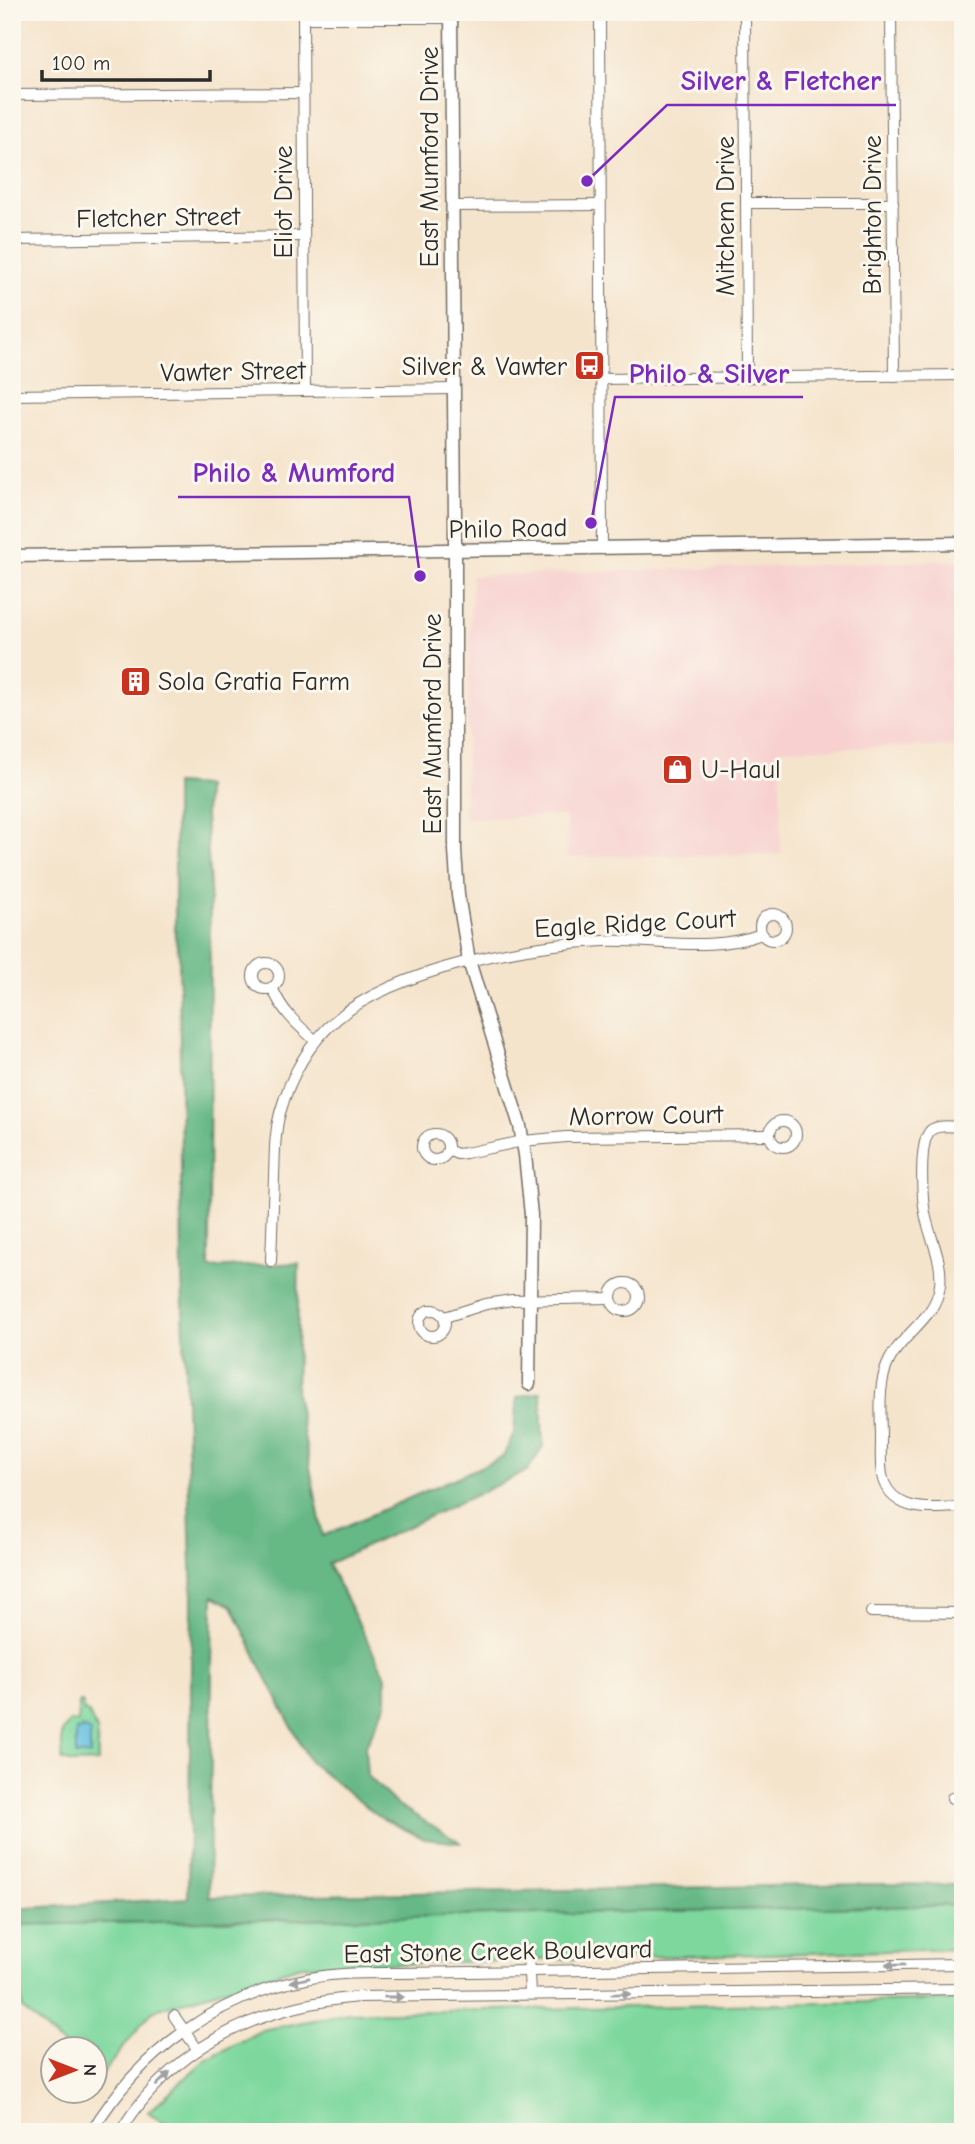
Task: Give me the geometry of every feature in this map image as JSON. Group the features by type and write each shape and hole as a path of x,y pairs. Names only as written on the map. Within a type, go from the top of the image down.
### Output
{"street":[{"path":"600,12 602,549"},
{"name":"Mitchem Drive","path":"745,12 747,378"},
{"name":"Brighton Drive","path":"891,12 894,376"},
{"path":"303,15 451,15"},
{"name":"Eliot Drive","path":"303,15 305,391"},
{"name":"East Mumford Drive","path":"451,15 455,850 458,895 469,961 523,1141 530,1198 529,1384"},
{"path":"12,94 303,93"},
{"path":"746,203 893,203"},
{"path":"452,206 600,205"},
{"name":"Fletcher Street","path":"12,240 304,236"},
{"path":"601,379 963,375"},
{"name":"Vawter Street","path":"12,395 454,389"},
{"name":"Philo Road","path":"12,556 963,544"},
{"name":"Eagle Ridge Court","path":"271,1261 275,1142 279,1115 297,1069 316,1041 341,1016 366,1000 414,979 469,961 584,942 623,940 716,945 762,934"},
{"path":"272,987 285,1012 316,1041"},
{"path":"963,1127 932,1129 924,1144 925,1213 938,1257 940,1284 936,1302 930,1312 891,1357 881,1387 882,1474 885,1485 895,1498 909,1506 963,1507"},
{"name":"Morrow Court","path":"448,1150 457,1154 523,1141 583,1136 770,1135"},
{"path":"445,1317 486,1304 530,1299 611,1297"},
{"path":"871,1612 963,1613"},
{"path":"528,1953 530,1994"},
{"name":"East Stone Creek Boulevard","path":"91,2132 136,2071 184,2030 248,1996 312,1978 337,1974 963,1964"},
{"name":"East Stone Creek Boulevard","path":"120,2132 158,2084 198,2050 255,2020 308,2003 358,1997 963,1989"},
{"path":"174,2016 198,2050"},
{"path":"12,2126 21,2132"}],"shaded area":[{"path":"963,560 963,746 780,749 781,854 567,857 566,816 464,818 472,576"}],"green space":[{"path":"175,784 206,786 205,815 210,885 209,1268 299,1263 296,1394 323,1536 503,1457 514,1433 517,1397 541,1392 543,1447 527,1471 328,1564 386,1677 386,1704 365,1748 367,1775 395,1803 461,1843 425,1839 379,1817 310,1762 232,1606 213,1596 209,1897 867,1884 963,1885 963,1905 12,1925 12,1909 188,1898 192,1597 182,1274 179,955 175,937"},
{"path":"79,1702 82,1702 84,1712 88,1713 97,1730 98,1762 73,1763 62,1760 62,1732 70,1722 78,1722"},
{"path":"963,1905 963,1949 301,1966 152,2011 108,2066 108,2036 53,2036 23,2009 18,1984 17,1925"},
{"path":"963,2000 963,2132 178,2132 148,2112 205,2060 262,2030 349,2013"}],"water":[{"path":"81,1728 90,1731 90,1755 76,1755 76,1730"}],"place":[{"name":"Silver & Fletcher","path":"587,181"},
{"name":"Silver & Vawter","path":"590,366"},
{"name":"Philo & Silver","path":"591,523"},
{"name":"Philo & Mumford","path":"420,576"},
{"name":"Sola Gratia Farm","path":"135,681"},
{"name":"U-Haul","path":"678,769"}]}
